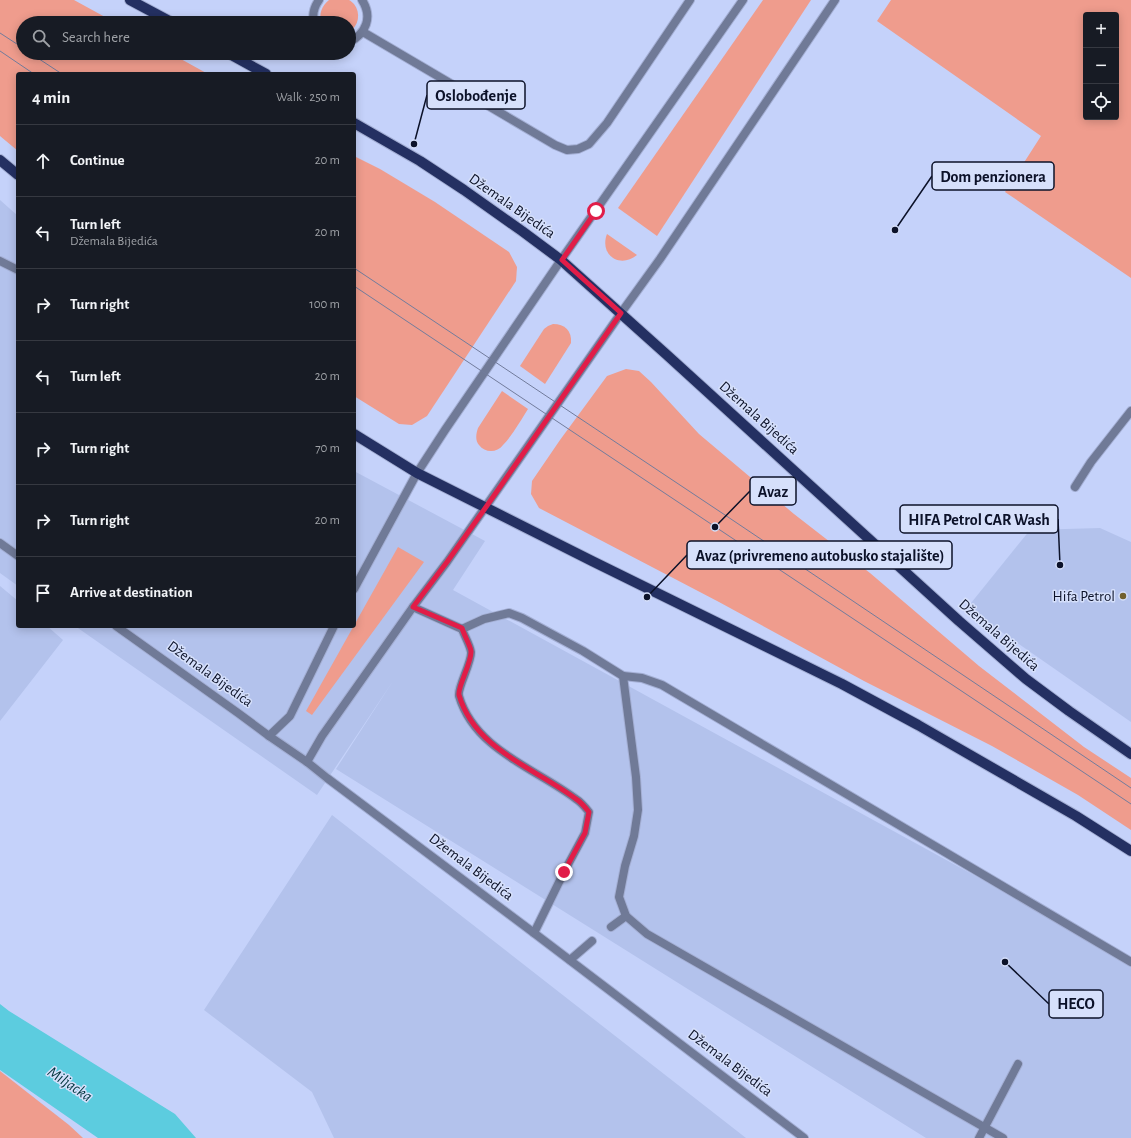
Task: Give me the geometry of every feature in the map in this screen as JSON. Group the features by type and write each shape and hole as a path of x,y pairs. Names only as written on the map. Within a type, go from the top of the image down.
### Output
{"main road":[{"path":"130,0 160,16"},
{"path":"241,60 262,72"},
{"name":"Džemala Bijedića","path":"356,124 420,161 464,190 562,260 959,621 1026,679 1131,754"},
{"path":"0,160 16,174"},
{"path":"356,435 418,472 486,507 863,695 1019,782 1131,851"}],"street":[{"path":"313,16 316,4 319,0"},
{"path":"356,38 363,32 368,18 365,4 362,0"},
{"path":"363,32 555,145 567,150 578,149 589,144 607,123 690,0"},
{"path":"356,585 418,472 454,416 743,0"},
{"path":"307,762 322,736 486,507 660,259 836,0"},
{"path":"0,261 16,269"},
{"path":"1075,487 1091,462 1131,411"},
{"path":"0,543 16,555"},
{"path":"413,607 462,628 484,619 509,613 522,618 583,651 623,676 642,678 662,685 1131,962"},
{"name":"Džemala Bijedića","path":"119,628 307,762 804,1138"},
{"path":"269,736 290,716 333,628"},
{"path":"462,628 471,652 466,672 458,693 472,723 492,744 525,767 577,799 589,812 585,833 534,933"},
{"path":"623,676 636,777 638,810 634,836 625,866 620,897 626,916 647,934 1003,1138"},
{"path":"611,927 626,916"},
{"path":"570,960 592,941"},
{"path":"979,1138 1018,1064"}],"shaded area":[{"path":"0,0 74,0 103,16 16,16 16,60 183,60 204,72 16,72 16,149 0,136"},
{"path":"329,0 349,0 354,4 358,11 357,23 356,24 356,16 320,16 324,5"},
{"path":"763,0 811,0 657,236 618,208"},
{"path":"891,0 1131,0 1131,278 1005,192 1041,136 877,21"},
{"path":"356,157 380,169 435,202 509,252 517,267 516,281 427,416 412,425 399,424 356,397"},
{"path":"0,200 16,214 16,585 0,573"},
{"path":"607,234 637,255 624,261 613,258 608,254 606,248 605,242"},
{"path":"553,324 561,325 567,329 570,335 571,343 545,384 520,366 544,329"},
{"path":"626,369 639,371 699,434 794,514 870,573 979,666 1084,747 1131,778 1131,830 1078,795 992,746 864,681 719,602 539,508 531,494 532,481 607,376"},
{"path":"502,391 528,409 513,433 498,450 484,450 476,439 478,428"},
{"path":"356,472 485,541 453,590 1131,961 1131,1138 926,1138 336,769 393,681 317,795 78,628 356,628"},
{"path":"1100,528 1131,542 1131,722 967,608 1030,530"},
{"path":"398,547 424,562 312,715 306,711 353,628 356,628 356,622"},
{"path":"0,586 16,599 16,628 49,628 63,640 0,721"},
{"path":"332,815 746,1138 334,1138 312,1092 204,1010"},
{"path":"0,1071 69,1125 83,1138 0,1138"}],"water":[{"name":"Miljacka","path":"0,1004 175,1114 196,1138 98,1138 0,1070"}],"tram line":[{"path":"0,33 16,43"},
{"path":"0,51 31,72"},
{"path":"41,60 59,72"},
{"path":"356,269 1131,788"},
{"path":"356,287 1131,804"}],"place":[{"name":"Oslobođenje","path":"414,144"},
{"name":"Dom penzionera","path":"895,230"},
{"name":"Avaz","path":"715,527"},
{"name":"HIFA Petrol CAR Wash","path":"1060,565"},
{"name":"Hifa Petrol","path":"1123,596"},
{"name":"Avaz (privremeno autobusko stajalište)","path":"647,597"},
{"name":"HECO","path":"1005,962"}],"route":[{"path":"564,872 585,833 589,812 577,799 525,767 492,744 472,723 458,693 466,672 471,652 462,628 413,607 486,507 621,313 562,260 596,211"}]}
